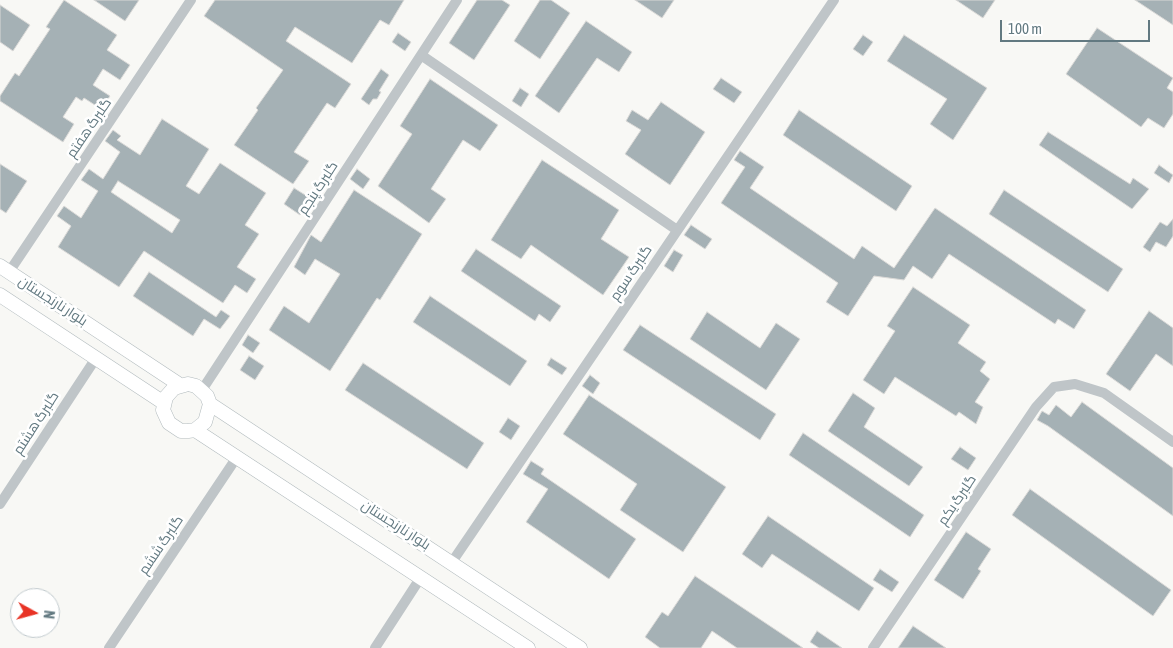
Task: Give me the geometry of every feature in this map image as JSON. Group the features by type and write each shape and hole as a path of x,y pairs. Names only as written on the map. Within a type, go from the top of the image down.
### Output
{"street":[{"name":"گلبرگ هفتم","path":"5,269 191,0"},
{"name":"گلبرگ پنجم","path":"202,390 457,0"},
{"name":"گلبرگ سوم","path":"452,562 834,0"},
{"path":"421,55 677,230"},
{"name":"بلوار نارنجستان","path":"5,269 180,385 196,386 202,390 210,404 580,648"},
{"name":"بلوار نارنجستان","path":"0,294 164,403"},
{"name":"گلبرگ هشتم","path":"0,504 96,358"},
{"name":"گلبرگ یکم","path":"873,648 1036,407 1054,387 1075,384 1104,393 1173,442"},
{"path":"180,385 170,392 164,403 163,410 169,423 181,431 195,430 201,426 208,416 210,404"},
{"path":"195,430 528,648"},
{"name":"گلبرگ ششم","path":"109,648 237,458"},
{"path":"375,648 421,577"}],"building":[{"path":"64,0 117,35 107,50 130,65 120,80 103,69 93,85 110,96 101,109 84,98 82,101 76,97 63,117 74,124 63,142 0,101 0,96 15,73 19,76 50,29 46,27"},
{"path":"94,0 139,0 125,21"},
{"path":"215,0 404,0 389,25 380,20 352,63 295,27 286,41 351,84 335,108 327,103 294,152 309,161 293,184 234,145 258,110 256,108 283,70 204,16"},
{"path":"477,0 502,0 510,5 474,60 449,43"},
{"path":"540,0 551,0 570,13 540,59 514,41"},
{"path":"635,0 674,0 662,18"},
{"path":"956,0 995,0 983,18"},
{"path":"1135,0 1173,0 1173,25"},
{"path":"0,5 30,25 13,51 0,42"},
{"path":"586,21 632,52 619,72 597,58 559,113 535,96"},
{"path":"1097,28 1173,78 1167,88 1173,92 1173,114 1164,128 1148,118 1141,127 1066,74"},
{"path":"398,33 411,42 405,51 392,42"},
{"path":"863,35 873,42 863,56 853,49"},
{"path":"904,35 987,88 953,140 930,124 947,99 887,61"},
{"path":"381,69 389,75 379,91 381,92 377,99 373,99 369,105 361,99"},
{"path":"721,78 742,92 734,103 713,89"},
{"path":"430,79 498,125 480,151 463,140 431,189 446,199 429,223 378,186 412,134 400,126"},
{"path":"520,88 529,94 521,107 512,101"},
{"path":"661,102 705,132 670,185 625,154 641,130 626,121 632,110 648,120"},
{"path":"799,110 912,186 896,211 783,135"},
{"path":"162,119 209,149 186,186 199,194 220,163 266,193 245,225 259,234 237,267 256,279 247,293 235,285 223,303 144,251 119,287 58,247 71,226 57,216 64,206 81,218 98,191 81,180 89,169 103,179 120,152 105,141 113,130 121,136 117,140 140,155","holes":["118,181 180,220 172,233 111,192"]},
{"path":"1048,132 1130,184 1133,178 1149,189 1132,209 1039,145"},
{"path":"740,151 764,167 750,188 854,259 862,246 894,268 935,208 1086,310 1074,329 1058,319 1055,324 949,254 932,279 913,266 904,280 874,276 848,316 826,302 838,283 721,203 745,167 734,160"},
{"path":"542,160 619,210 601,239 629,257 603,295 531,245 521,259 491,240"},
{"path":"0,164 27,181 6,213 0,209"},
{"path":"1159,165 1173,175 1169,183 1154,173"},
{"path":"357,169 370,179 363,189 350,179"},
{"path":"294,188 310,198 300,215 284,204"},
{"path":"354,190 422,234 380,300 377,298 330,371 269,330 284,306 309,323 340,274 315,259 305,275 294,267 311,235 321,242"},
{"path":"1004,190 1123,269 1108,292 989,214"},
{"path":"1173,219 1173,236 1166,247 1156,242 1150,252 1143,247 1160,222 1167,226"},
{"path":"691,225 712,239 705,249 684,235"},
{"path":"476,249 561,306 550,322 539,314 535,321 461,271"},
{"path":"674,250 683,255 673,272 664,266"},
{"path":"149,272 216,317 221,310 230,316 220,329 204,319 193,336 133,296"},
{"path":"913,287 970,325 958,343 986,362 980,371 990,379 975,402 983,407 976,424 959,412 956,416 895,377 884,394 863,380 895,331 887,326"},
{"path":"430,296 527,361 510,386 413,322"},
{"path":"1149,311 1173,328 1173,366 1156,354 1130,391 1106,374"},
{"path":"707,312 760,348 776,323 800,339 766,390 690,339"},
{"path":"640,325 776,414 760,440 623,350"},
{"path":"248,335 260,343 253,353 242,345"},
{"path":"249,356 264,366 255,380 240,370"},
{"path":"551,358 567,368 562,375 547,365"},
{"path":"363,363 484,443 467,469 345,390"},
{"path":"590,375 600,383 593,394 582,386"},
{"path":"853,393 875,408 864,427 923,467 909,486 828,431"},
{"path":"589,395 726,487 683,552 620,510 637,484 563,434"},
{"path":"1082,402 1173,468 1173,516 1037,420 1042,411 1049,415 1056,405 1071,417"},
{"path":"508,418 520,426 511,440 499,432"},
{"path":"803,433 924,515 910,537 789,455"},
{"path":"960,447 976,458 968,470 951,459"},
{"path":"531,461 544,469 541,474 636,539 609,579 526,522 548,489 523,474"},
{"path":"1030,489 1171,590 1153,616 1012,515"},
{"path":"768,516 874,588 859,611 772,554 762,568 742,554"},
{"path":"966,532 991,549 978,569 981,571 963,599 934,580"},
{"path":"880,569 899,582 892,592 873,580"},
{"path":"695,576 803,648 737,648 712,631 701,648 660,648 645,637 662,612 668,616"},
{"path":"913,626 946,648 898,648"},
{"path":"817,631 842,648 819,648 810,642"}]}
